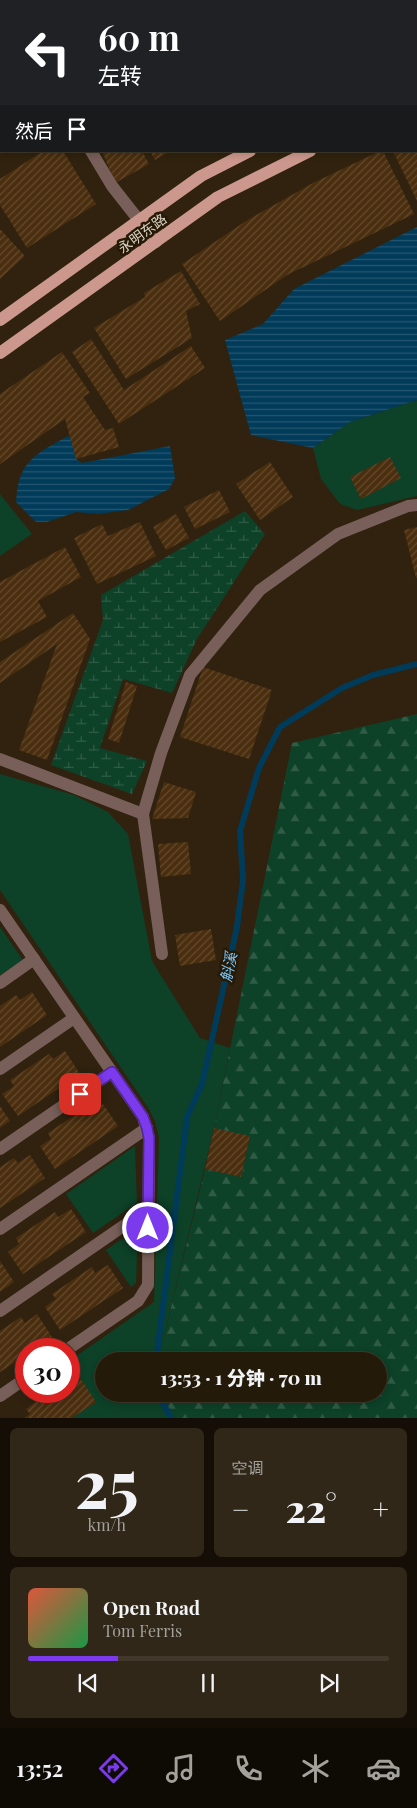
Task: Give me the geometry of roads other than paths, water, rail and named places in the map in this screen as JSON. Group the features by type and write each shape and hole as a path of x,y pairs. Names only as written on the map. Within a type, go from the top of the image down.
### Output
{"main road":[{"name":"永明东路","path":"0,320 201,176 248,152"},
{"name":"永明东路","path":"0,354 218,198 308,152"}],"street":[{"path":"92,152 112,186 156,242"},
{"path":"162,954 143,814 161,753 190,676 260,590 338,534 408,506 417,505"},
{"path":"0,759 143,814"},
{"path":"0,910 143,1117 149,1138 148,1285 143,1295 80,1340"},
{"path":"0,983 34,959"},
{"path":"0,1070 74,1018"},
{"path":"0,1149 112,1072"},
{"path":"0,1229 147,1128"},
{"path":"0,1311 148,1209"},
{"path":"0,1396 15,1386"}],"water":[{"path":"417,227 417,400 350,422 313,448 251,435 225,340 263,324 294,289"},
{"path":"70,435 76,459 82,463 170,446 175,478 169,489 128,510 98,514 76,512 47,522 36,522 16,502 21,476 25,467 38,453"}],"waterway":[{"name":"斛溪","path":"157,1352 187,1117 202,1084 237,927 243,880 240,831 259,768 280,727 342,688 373,675 417,664"},
{"name":"斛溪","path":"162,1402 171,1418"}]}
